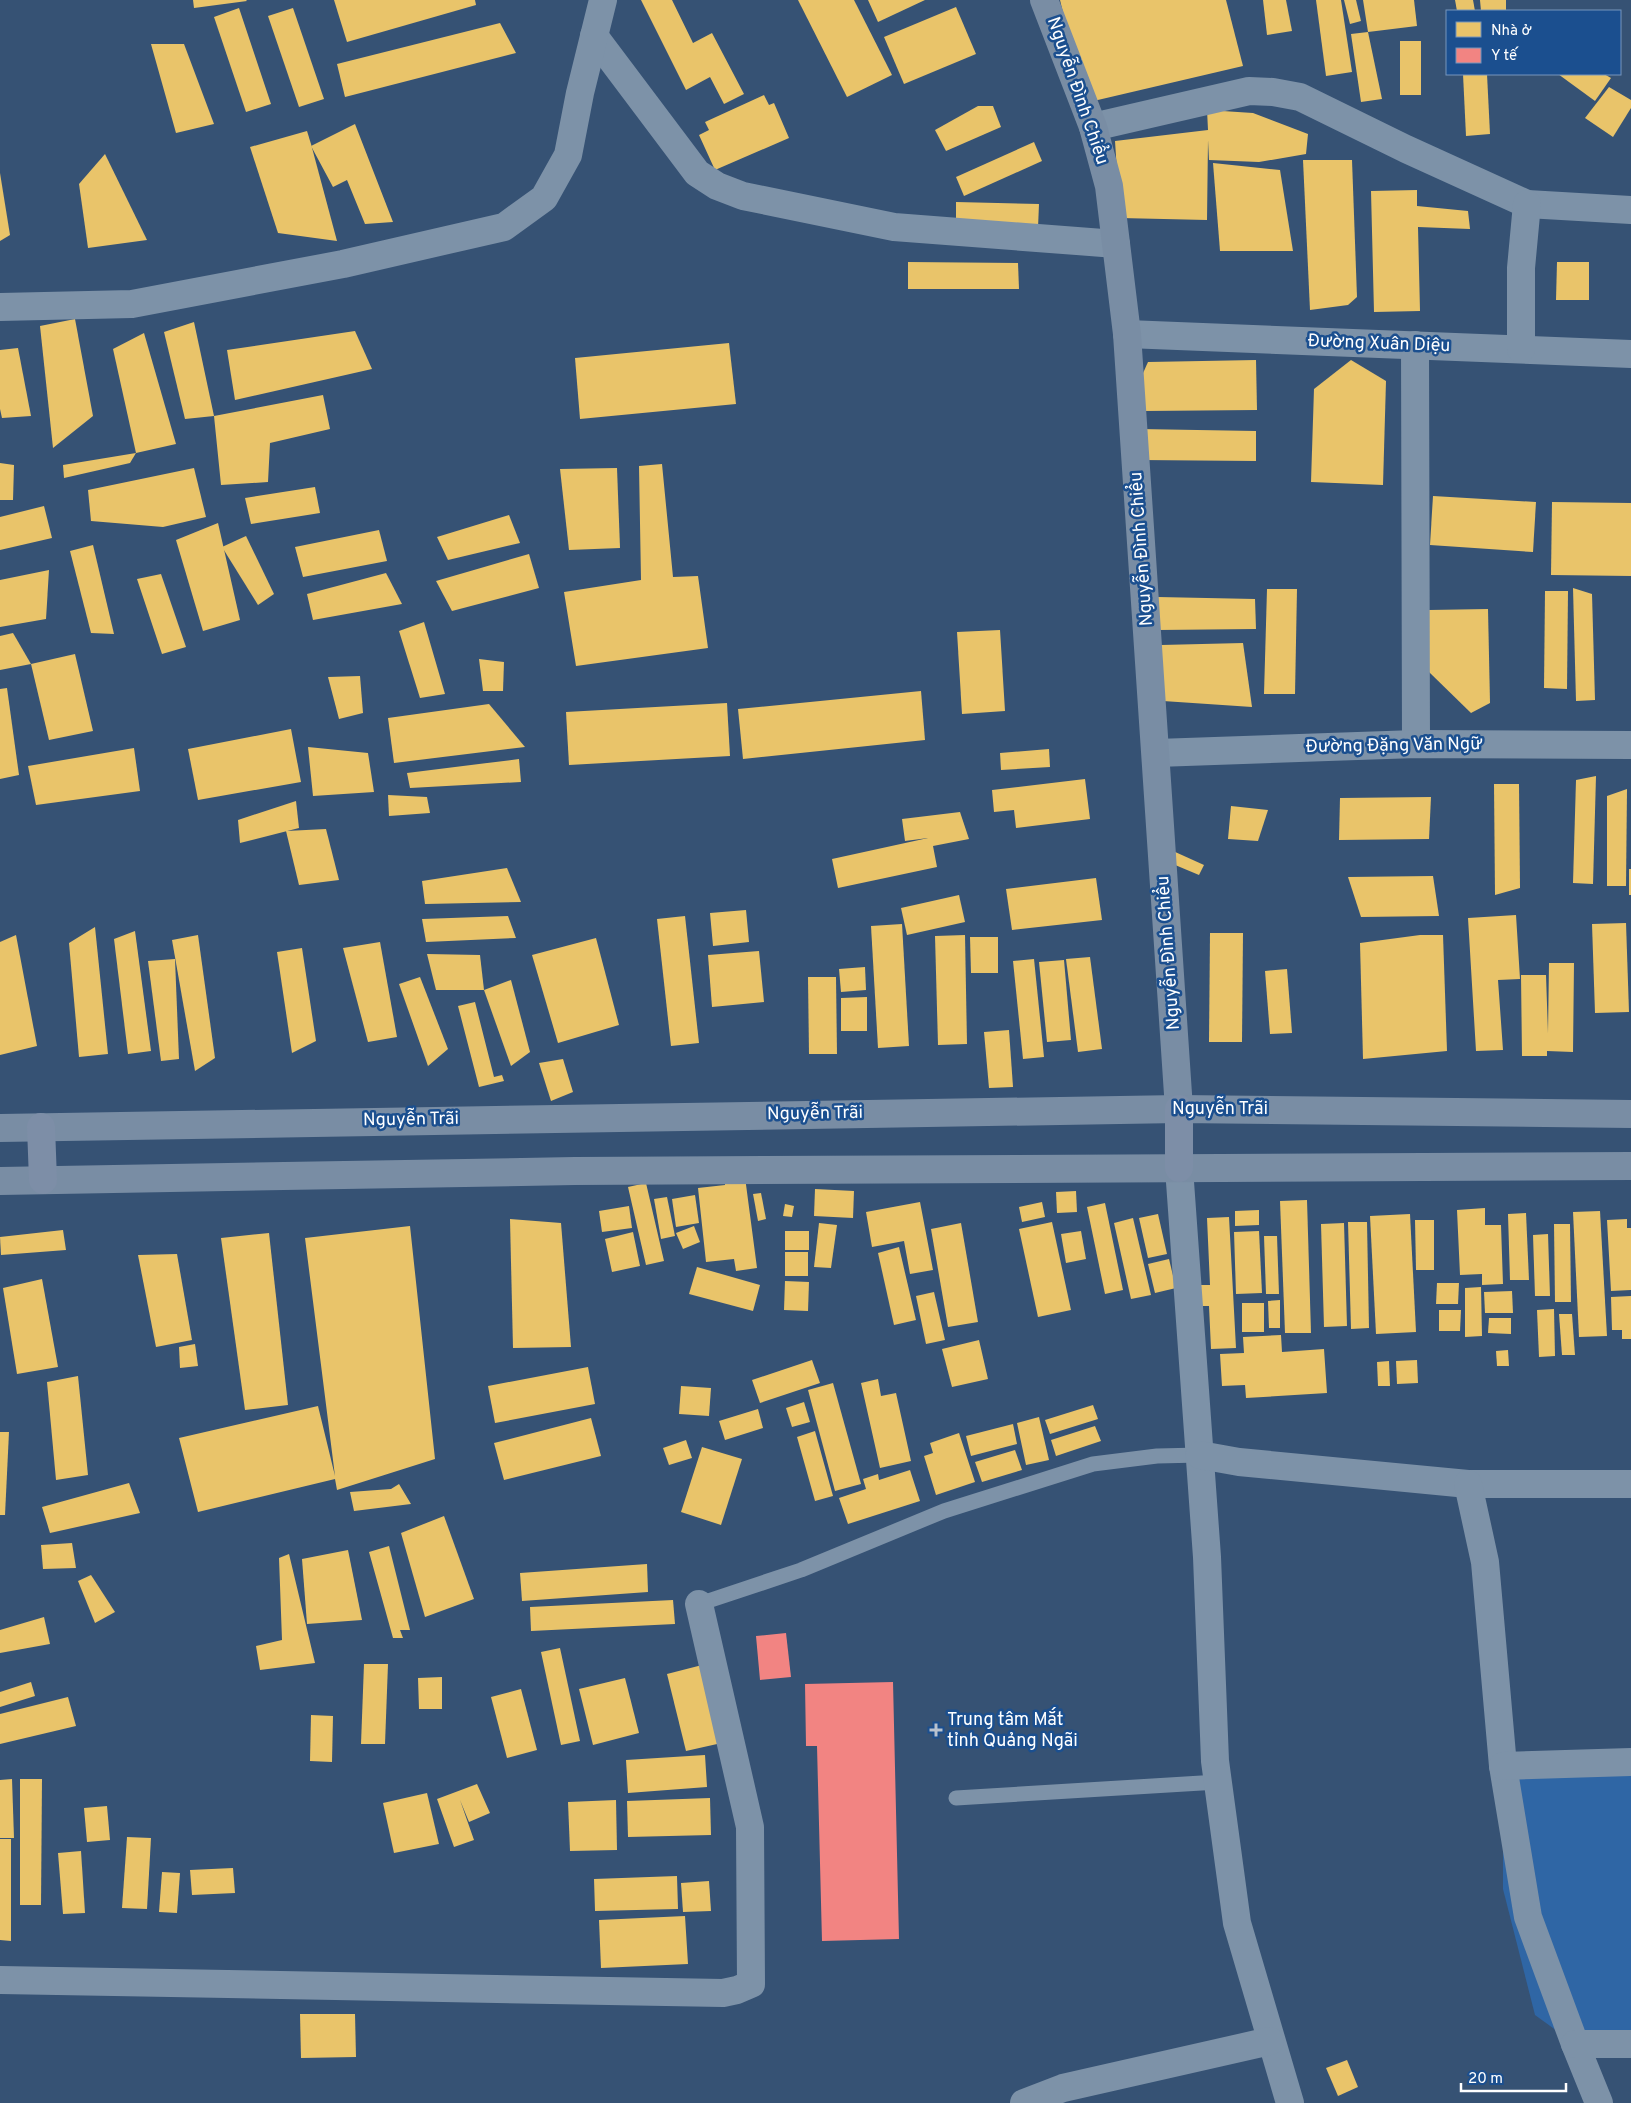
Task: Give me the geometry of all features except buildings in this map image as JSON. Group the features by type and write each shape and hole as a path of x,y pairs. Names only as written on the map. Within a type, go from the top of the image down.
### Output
{"main road":[{"name":"Nguyễn Đình Chiểu","path":"1044,0 1093,127 1109,186 1127,334 1157,753 1179,1109"},
{"name":"Nguyễn Trãi","path":"0,1128 1179,1109 1631,1114"},
{"path":"1179,1109 1179,1168"},
{"path":"41,1127 43,1180"},
{"path":"0,1181 575,1171 1631,1166"}],"street":[{"path":"0,307 132,304 343,264 504,227 544,198 568,155 603,0"},
{"path":"594,36 697,172 717,186 743,196 894,227 1116,244"},
{"path":"1093,127 1249,91 1273,92 1300,97 1406,149 1527,204 1631,210"},
{"path":"1521,349 1521,268 1527,204"},
{"name":"Đường Xuân Diệu","path":"1127,334 1631,354"},
{"path":"1415,346 1416,744"},
{"name":"Đường Đặng Văn Ngữ","path":"1157,753 1416,744 1631,745"},
{"path":"1179,1168 1200,1455 1218,1782 1237,1923 1270,2041 1290,2103"},
{"path":"1200,1455 1240,1462 1468,1484 1631,1484"},
{"path":"1468,1484 1485,1562 1503,1766 1528,1917 1599,2103"},
{"path":"0,1980 723,1993 751,1984 750,1827 698,1604"},
{"path":"1503,1766 1631,1762"},
{"path":"1024,2103 1063,2088 1270,2041"},
{"path":"1575,2044 1631,2044"}],"lane":[{"path":"698,1604 801,1570 944,1511 1094,1464 1157,1456 1200,1455"},
{"path":"956,1798 1218,1782"}],"shaded area":[{"path":"1503,1766 1631,1767 1631,2043 1575,2044 1535,2015 1503,1889"}],"place":[{"name":"Trung tâm Mắt tỉnh Quảng Ngãi","path":"936,1730"}]}
